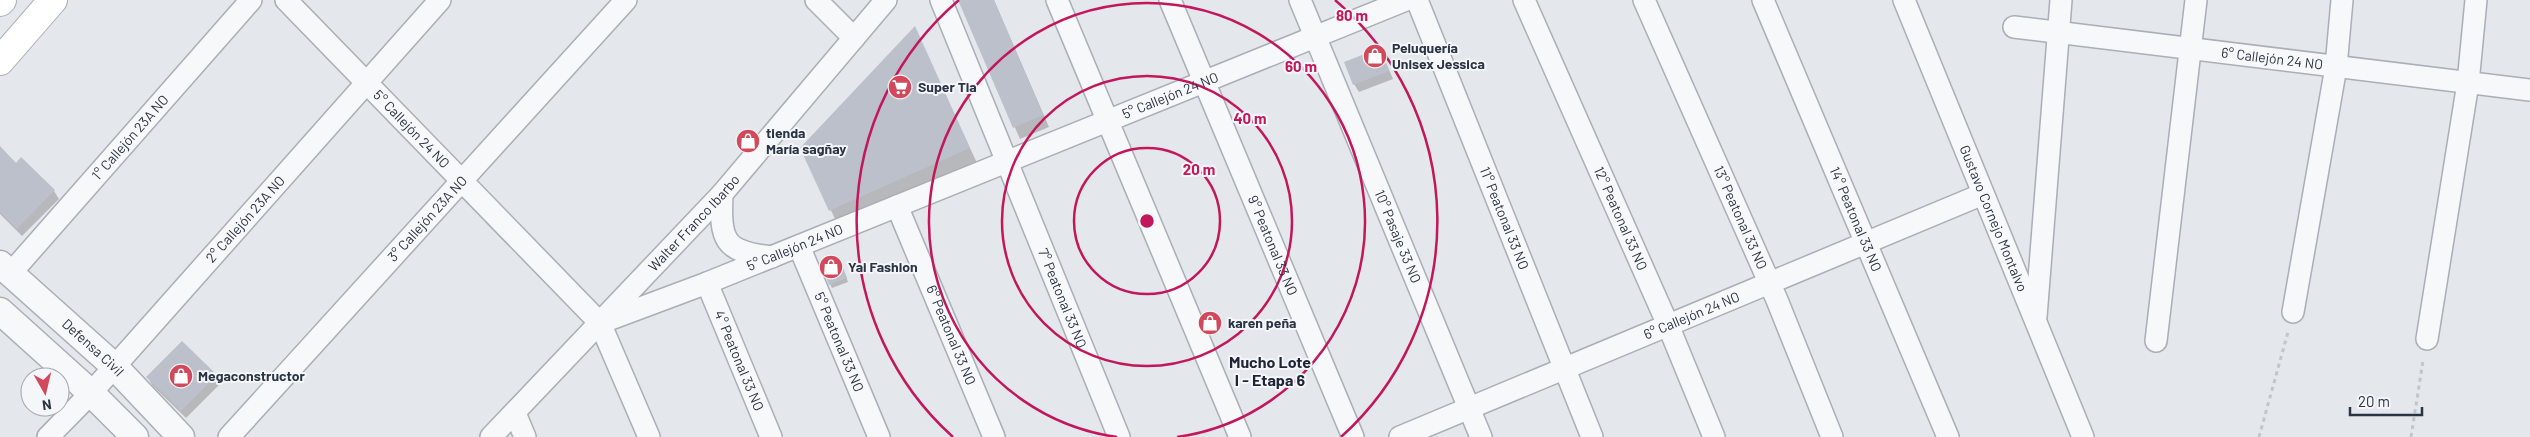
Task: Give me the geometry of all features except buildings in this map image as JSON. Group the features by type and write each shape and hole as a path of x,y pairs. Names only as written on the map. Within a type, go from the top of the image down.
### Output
{"main road":[{"path":"0,61 53,0"}],"street":[{"name":"1° Callejón 23A NO","path":"5,269 251,0"},
{"name":"5° Callejón 24 NO","path":"286,0 600,323 772,257 1406,0"},
{"name":"2° Callejón 23A NO","path":"48,437 91,393 366,81 440,0"},
{"name":"3° Callejón 23A NO","path":"229,437 626,0"},
{"path":"816,0 854,38"},
{"name":"Walter Franco Ibarbo","path":"490,437 515,413 722,194 886,0"},
{"name":"7° Peatonal 33 NO","path":"941,0 1119,437"},
{"path":"1057,0 1240,437"},
{"name":"9° Peatonal 33 NO","path":"1170,0 1353,437"},
{"name":"10° Pasaje 33 NO","path":"1300,0 1481,437"},
{"name":"11° Peatonal 33 NO","path":"1417,0 1592,437"},
{"name":"12° Peatonal 33 NO","path":"1524,0 1668,325 1714,437"},
{"name":"13° Peatonal 33 NO","path":"1644,0 1769,283 1832,437"},
{"name":"14° Peatonal 33 NO","path":"1763,0 1948,437"},
{"name":"Gustavo Cornejo Montalvo","path":"1904,0 2083,437"},
{"path":"2036,322 2061,0"},
{"path":"2156,341 2196,0"},
{"path":"2293,312 2336,67 2342,0"},
{"path":"2427,338 2468,83 2476,0"},
{"name":"6° Callejón 24 NO","path":"2014,27 2530,90"},
{"path":"722,194 722,228 727,241 738,250 751,255 772,257"},
{"name":"6° Callejón 24 NO","path":"1400,437 1983,194"},
{"name":"6° Peatonal 33 NO","path":"897,206 994,437"},
{"name":"5° Peatonal 33 NO","path":"799,246 879,437"},
{"name":"Defensa Civil","path":"5,269 114,366 181,437"},
{"name":"4° Peatonal 33 NO","path":"707,283 771,437"},
{"path":"0,311 91,393 135,437"},
{"path":"600,323 649,437"},
{"path":"515,413 525,437"}],"path":[{"path":"2260,437 2293,312"},
{"path":"2411,437 2427,338"}],"place":[{"name":"Peluquería Unisex Jessica","path":"1375,56"},
{"name":"Super Tia","path":"900,87"},
{"name":"tienda María sagñay","path":"748,141"},
{"name":"Yai Fashion","path":"831,267"},
{"name":"karen peña","path":"1210,323"},
{"name":"Megaconstructor","path":"181,376"}],"district":[{"name":"Mucho Lote I - Etapa 6","path":"1270,371"}]}
